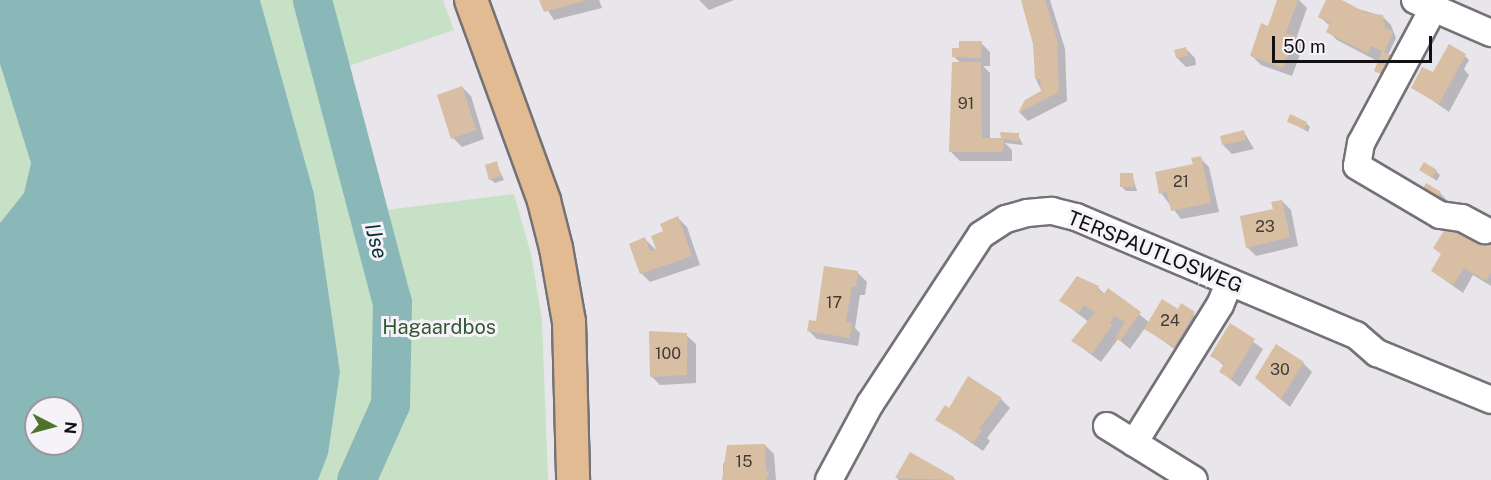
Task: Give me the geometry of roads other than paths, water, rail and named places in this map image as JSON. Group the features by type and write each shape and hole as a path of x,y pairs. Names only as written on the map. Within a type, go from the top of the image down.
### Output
{"main road":[{"path":"471,0 544,201 556,248 568,322 573,480"}],"street":[{"path":"1485,231 1462,218 1440,215 1357,166 1361,143 1424,5 1491,33"},
{"name":"TERSPAUTLOSWEG","path":"829,480 870,404 940,291 981,235 1006,219 1052,211 1076,217 1356,335 1377,353 1491,400"},
{"path":"1134,443 1220,305 1230,282"},
{"path":"1107,426 1194,480"}],"water":[{"path":"0,0 260,0 314,194 340,372 328,454 318,480 0,480 0,223 24,193 31,163 0,64"}],"waterway":[{"name":"IJse","path":"312,0 392,302 390,404 356,480"}],"park label":[{"name":"Hagaardbos","path":"439,327"}]}
